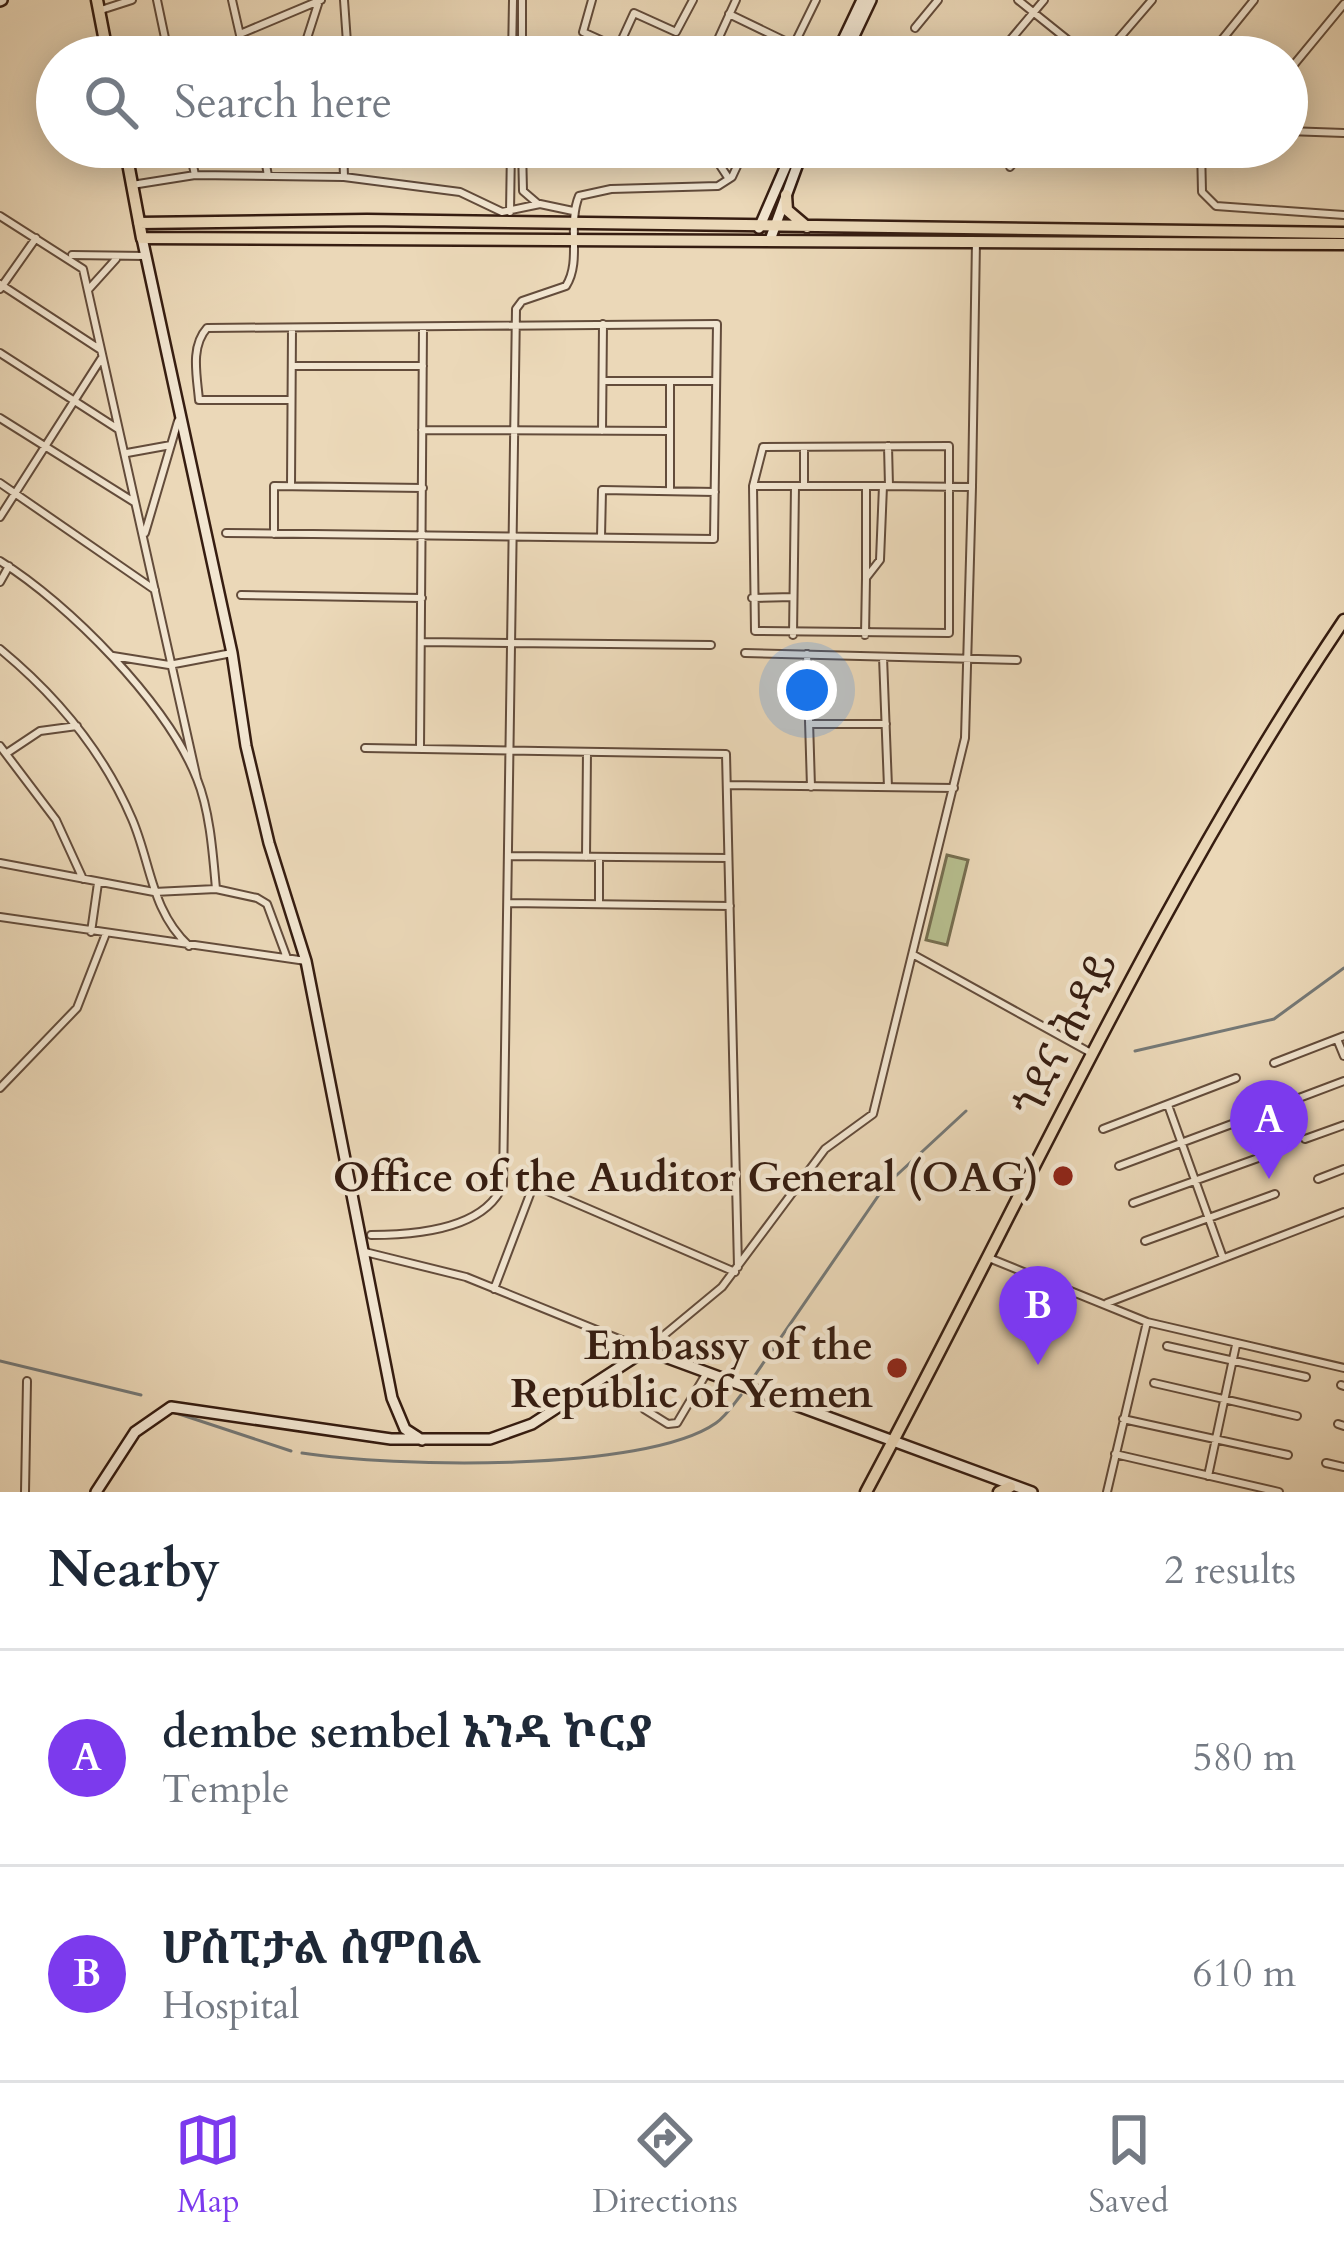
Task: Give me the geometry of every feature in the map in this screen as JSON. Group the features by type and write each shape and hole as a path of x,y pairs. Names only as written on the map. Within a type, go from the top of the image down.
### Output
{"main road":[{"path":"98,5 104,36"},
{"path":"129,168 142,238 759,228 772,234 809,229 976,237 1344,233"},
{"path":"786,195 791,216 809,229"},
{"path":"139,223 1344,244"},
{"name":"ጎደና ሕዳይ","path":"866,1492 1198,853 1344,620"}],"street":[{"path":"98,5 132,0"},
{"path":"157,0 165,36"},
{"path":"232,0 240,34 316,1"},
{"path":"344,0 347,36"},
{"path":"512,36 513,0"},
{"path":"522,36 523,0"},
{"path":"591,0 581,29 593,36"},
{"path":"624,36 634,13 676,32 693,0"},
{"path":"719,36 736,0"},
{"path":"798,36 816,0"},
{"path":"845,36 862,0"},
{"path":"854,36 871,0"},
{"path":"914,28 938,0"},
{"path":"1018,0 1063,36"},
{"path":"1014,36 1045,0"},
{"path":"1121,36 1152,0"},
{"path":"1225,36 1254,0"},
{"path":"307,36 316,1"},
{"path":"1308,48 1344,4"},
{"path":"729,14 774,36"},
{"path":"1308,132 1344,133"},
{"path":"194,168 195,175"},
{"path":"267,168 268,176"},
{"path":"344,168 344,177"},
{"path":"510,212 511,168"},
{"path":"522,168 523,190 540,204"},
{"path":"722,168 729,179"},
{"path":"371,1235 455,1225 501,1192 516,325 522,301 566,286 573,276 573,211 578,196 611,189 718,186 735,168"},
{"path":"759,228 785,168"},
{"path":"772,234 796,168"},
{"path":"1201,168 1202,192 1216,206 1344,214"},
{"path":"132,185 195,175 344,177 460,192 510,212 540,204 573,211"},
{"path":"0,216 83,269 197,779 216,889"},
{"path":"96,1492 135,1432 153,1415 180,1405 295,1427 422,1441 482,1439 518,1430 646,1350 736,1270 825,1149 874,1114 965,738 976,237"},
{"path":"36,238 1,286 102,353"},
{"path":"142,238 269,843 306,961 392,1399 405,1429 422,1441"},
{"path":"66,254 116,259 146,256"},
{"path":"88,290 116,259"},
{"path":"602,430 603,324"},
{"path":"226,533 714,538 717,324 207,328 196,351 199,400 291,400"},
{"path":"420,749 424,327"},
{"path":"291,486 292,328"},
{"path":"0,353 121,430"},
{"path":"0,517 76,404 102,353"},
{"path":"292,366 423,366"},
{"path":"603,381 716,381"},
{"path":"670,381 670,491"},
{"path":"0,418 136,503"},
{"path":"143,538 178,421"},
{"path":"422,430 670,431"},
{"path":"125,453 171,446"},
{"path":"794,635 804,446"},
{"path":"804,446 949,446 950,632 755,632 753,486 764,448 804,446"},
{"path":"866,578 880,560 888,446"},
{"path":"0,483 155,590"},
{"path":"274,534 274,486 423,488"},
{"path":"753,486 972,487"},
{"path":"865,635 866,486"},
{"path":"601,537 602,490 715,492"},
{"path":"0,561 39,585 110,654 197,779"},
{"path":"0,582 9,566"},
{"path":"241,596 422,598"},
{"path":"752,598 793,597"},
{"path":"421,642 711,645"},
{"path":"0,649 77,726 130,812 166,920 188,946"},
{"path":"745,652 1017,660"},
{"path":"110,654 169,665 232,653"},
{"path":"807,654 811,787"},
{"path":"883,657 888,788"},
{"path":"809,724 886,724"},
{"path":"77,726 40,731 3,749 56,820 83,880"},
{"path":"364,748 726,754 736,1270"},
{"path":"586,752 586,857"},
{"path":"728,785 954,788"},
{"path":"510,856 729,858"},
{"path":"599,857 599,904"},
{"path":"0,863 154,892 216,889 264,901 287,958"},
{"path":"91,934 98,883"},
{"path":"508,903 730,906"},
{"path":"0,917 91,934 306,961"},
{"path":"0,1088 77,1008 105,936"},
{"path":"914,956 1091,1053"},
{"path":"1274,1063 1341,1038 1344,1055"},
{"path":"1103,1130 1236,1078"},
{"path":"1291,1101 1344,1081"},
{"path":"1168,1105 1223,1258"},
{"path":"1118,1166 1247,1118"},
{"path":"1305,1139 1344,1124"},
{"path":"1133,1203 1261,1157"},
{"path":"1318,1179 1344,1169"},
{"path":"494,1289 532,1189 538,1186 736,1270"},
{"path":"1145,1241 1275,1194"},
{"path":"1104,1305 1344,1212"},
{"path":"363,1252 494,1289 1005,1490 1032,1492"},
{"path":"989,1258 1147,1322 1344,1368"},
{"path":"1107,1492 1147,1322"},
{"path":"1208,1477 1236,1345"},
{"path":"1167,1346 1306,1377"},
{"path":"644,1409 668,1424 677,1423 708,1371"},
{"path":"25,1492 27,1381"},
{"path":"1154,1383 1297,1416"},
{"path":"1123,1419 1288,1455"},
{"path":"1115,1454 1279,1492"},
{"path":"1325,1462 1344,1467"}],"green space":[{"path":"947,855 968,860 947,945 926,940"}],"waterway":[{"path":"1135,1051 1274,1019 1344,968"},
{"path":"753,1378 885,1186 966,1111"},
{"path":"0,1361 141,1395"},
{"path":"302,1453 453,1463 634,1451 681,1439 716,1423 741,1395"},
{"path":"173,1412 291,1451"}],"place":[{"name":"Office of the Auditor General (OAG)","path":"1063,1176"},
{"name":"dembe sembel አንዳ ኮርያ","path":"1269,1179"},
{"name":"ሆስፒታል ሰምበል","path":"1038,1365"},
{"name":"Embassy of the Republic of Yemen","path":"897,1368"}]}
